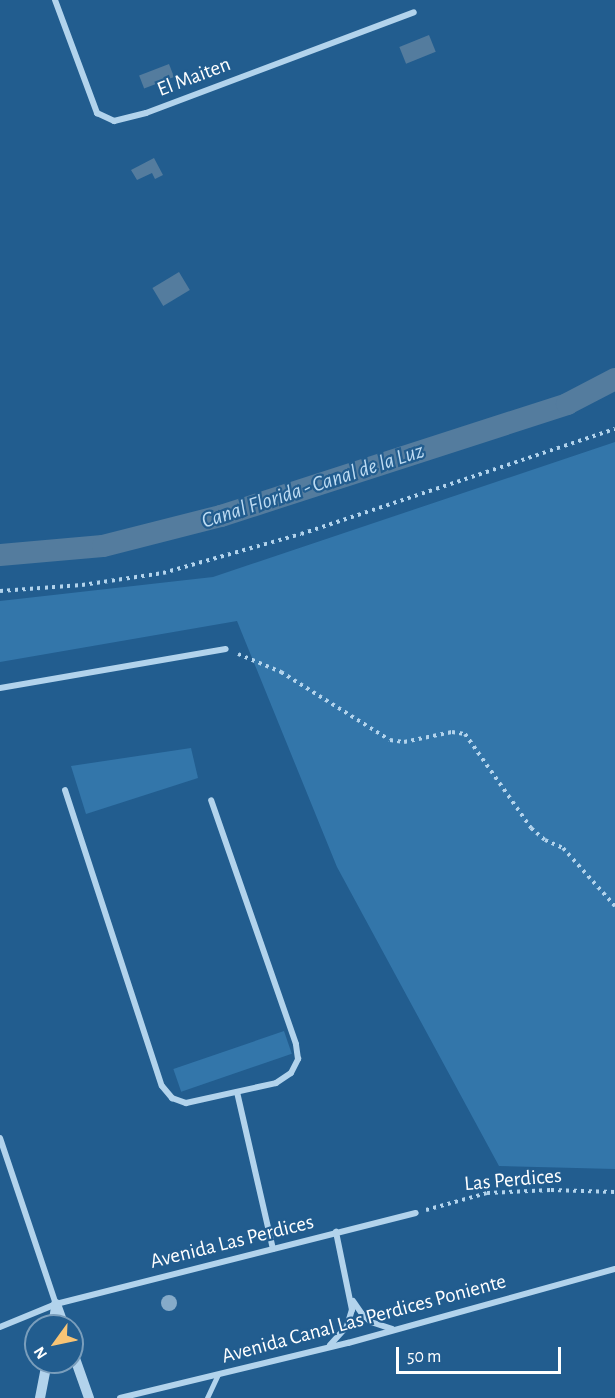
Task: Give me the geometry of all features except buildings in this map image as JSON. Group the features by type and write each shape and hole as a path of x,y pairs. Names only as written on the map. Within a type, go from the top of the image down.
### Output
{"street":[{"name":"El Maiten","path":"55,0 97,113 114,121 146,113 414,12"},
{"path":"0,688 226,649"},
{"path":"66,790 162,1086 172,1098 186,1102 237,1092 284,1079 296,1066 298,1051 212,800"},
{"path":"237,1092 273,1249"},
{"path":"0,1138 60,1314"},
{"name":"Avenida Las Perdices","path":"0,1327 56,1304 416,1213"},
{"path":"322,1349 332,1344 347,1326 352,1310 351,1294 336,1233"},
{"name":"Avenida Canal Las Perdices Poniente","path":"120,1398 322,1349 615,1269"},
{"path":"351,1294 362,1314 371,1322 398,1329"},
{"path":"55,1314 56,1304"},
{"path":"40,1398 44,1374"},
{"path":"80,1374 89,1398"}],"lane":[{"path":"207,1398 218,1374"}],"path":[{"path":"0,591 82,585 163,573 301,534 615,429"},
{"path":"226,649 281,672 390,740 419,740 452,732 465,734 531,828 545,840 563,848 615,906"},
{"name":"Las Perdices","path":"416,1213 487,1193 551,1190 615,1192"}],"shaded area":[{"path":"429,35 436,52 406,64 399,47"},
{"path":"169,64 174,77 144,89 139,75"},
{"path":"154,158 163,175 155,179 152,173 137,180 131,170"},
{"path":"179,272 190,290 163,306 152,288"},
{"path":"615,442 615,1169 499,1166 337,867 237,621 0,662 0,601 213,577"},
{"path":"191,748 198,778 86,814 71,766"},
{"path":"284,1031 292,1054 181,1092 173,1069"}],"waterway":[{"name":"Canal Florida - Canal de la Luz","path":"0,555 103,546 221,516 567,404 615,379"}]}
